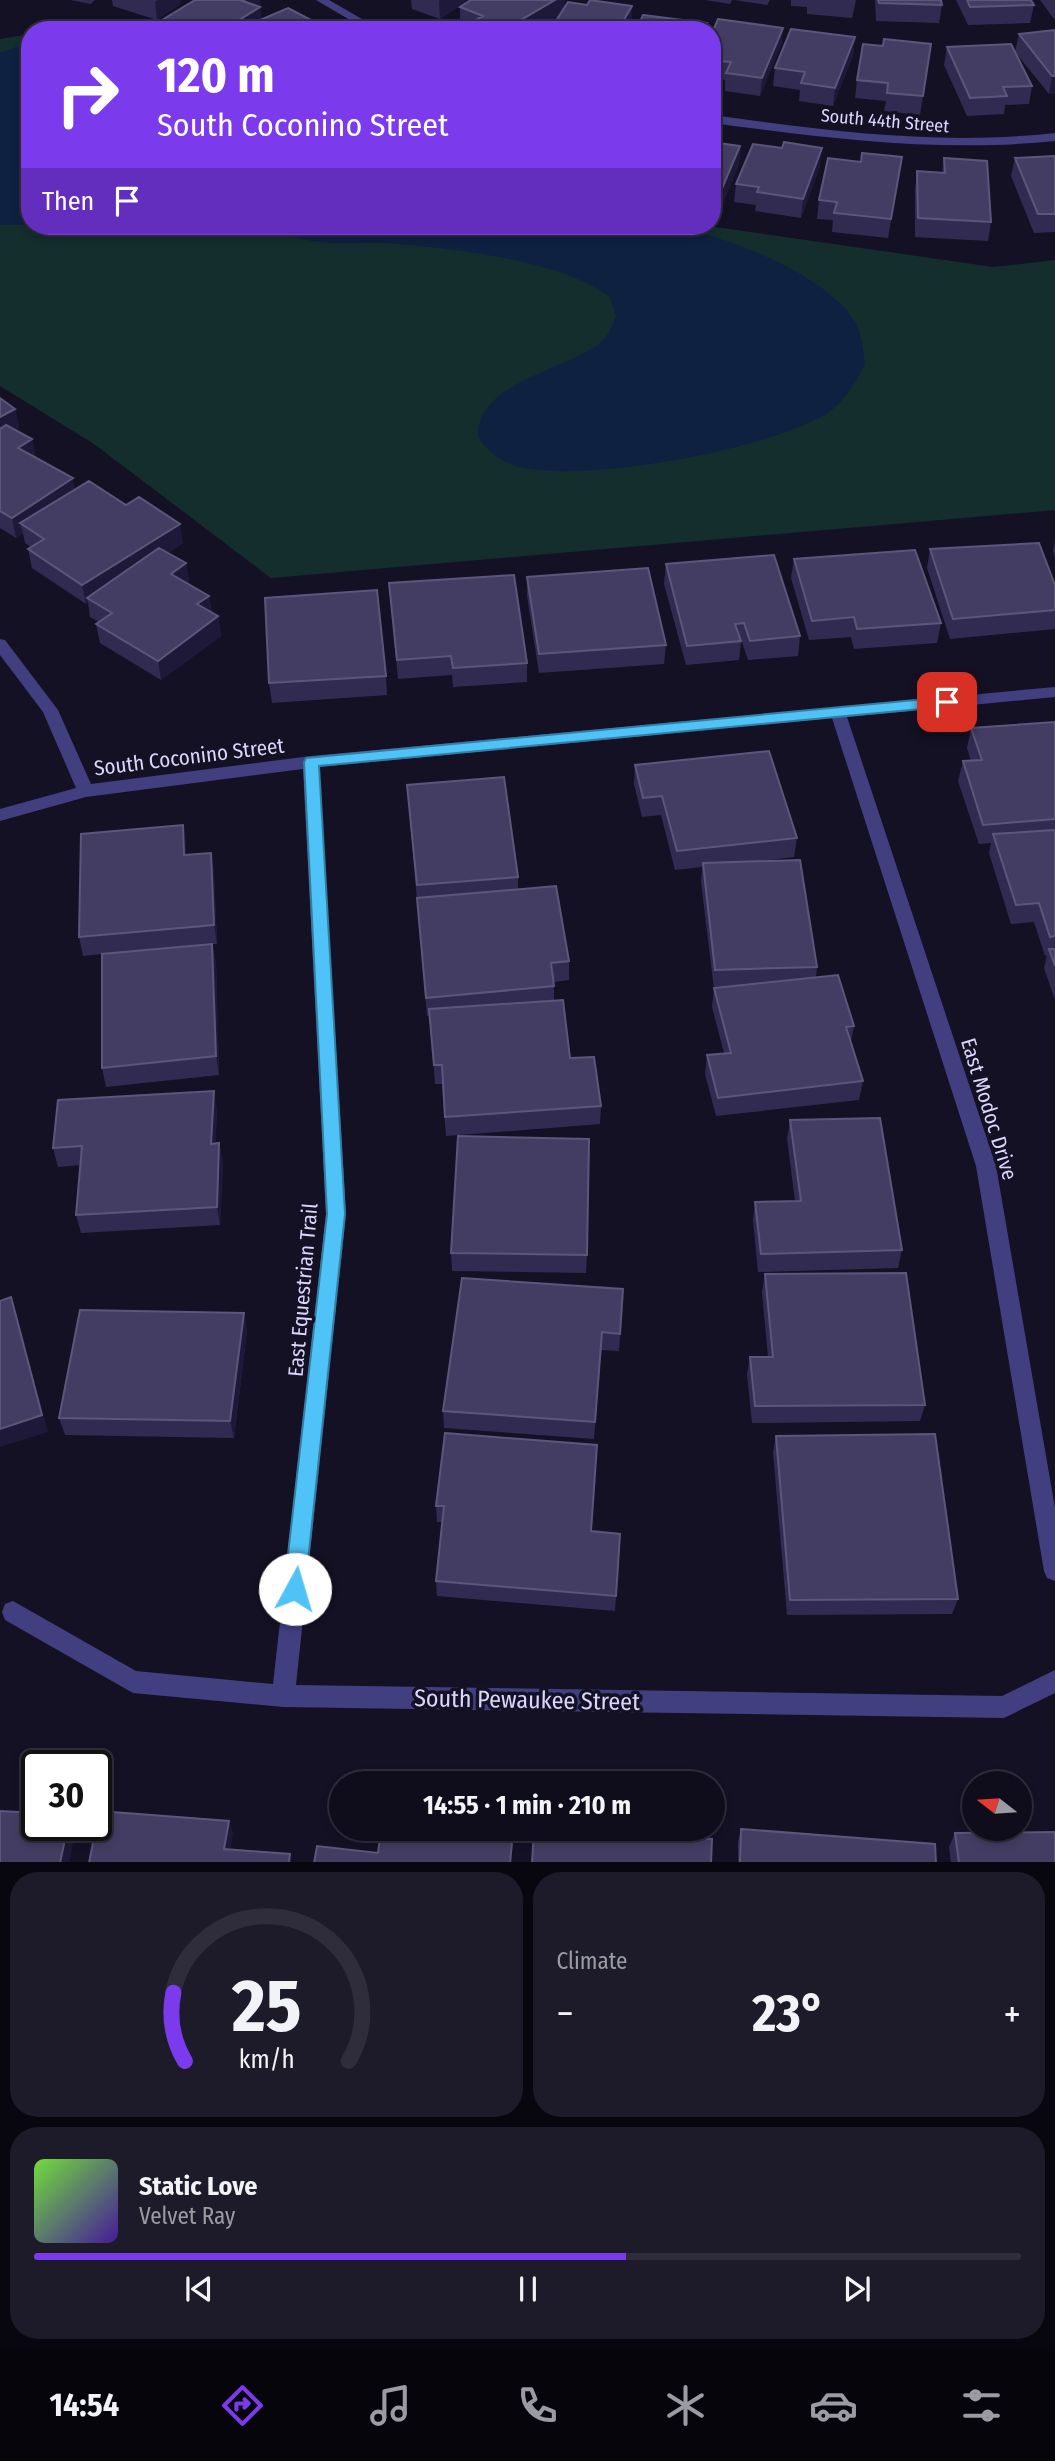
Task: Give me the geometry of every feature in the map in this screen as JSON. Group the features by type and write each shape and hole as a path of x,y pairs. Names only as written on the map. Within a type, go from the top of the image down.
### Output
{"street":[{"path":"325,1 360,21"},
{"name":"South 44th Street","path":"721,120 855,138 932,144 1008,144 1055,137"},
{"path":"0,644 50,710 86,791"},
{"name":"South Coconino Street","path":"0,815 86,791 311,762 1055,692"},
{"name":"East Modoc Drive","path":"838,713 986,1166 1055,1571"},
{"name":"East Equestrian Trail","path":"283,1696 336,1214 311,762"},
{"name":"South Pewaukee Street","path":"13,1612 134,1682 283,1696 1004,1707 1055,1681"}],"green space":[{"path":"21,36 21,235 721,235 721,228 993,267 1055,260 1055,510 271,578 94,444 0,386 0,39"}],"water":[{"path":"21,45 21,225 0,225 0,53"},
{"path":"287,235 708,235 774,260 822,288 855,322 861,337 865,364 849,392 833,409 799,427 763,440 721,451 630,467 549,471 519,467 501,459 481,441 478,436 482,417 493,402 509,389 570,360 603,340 616,316 609,296 588,283 562,273 533,264 470,252 385,243 323,242"}],"building":[{"path":"195,0 245,0 243,1 260,7 237,21 162,20"},
{"path":"471,0 555,0 519,21 474,21 483,16 460,7"},
{"path":"590,0 632,6 623,21 556,21 568,2 587,5"},
{"path":"878,0 941,0 942,5 879,3"},
{"path":"967,0 1031,0 1034,5 970,7"},
{"path":"288,8 311,20 308,21 258,21"},
{"path":"643,15 691,21 640,21"},
{"path":"718,19 783,28 762,78 726,73 731,62 721,61 721,21 717,21"},
{"path":"791,29 855,37 835,88 801,83 805,72 775,68"},
{"path":"1055,30 1055,76 1052,76 1019,34"},
{"path":"884,39 931,44 923,96 887,93 888,83 857,80 863,44 883,46"},
{"path":"1011,44 1032,86 1003,87 1007,96 970,98 947,47"},
{"path":"784,142 822,148 803,199 757,192 759,187 736,184 753,144 782,148"},
{"path":"721,143 740,146 721,191"},
{"path":"862,153 902,157 891,219 834,213 837,202 819,200 828,158 861,162"},
{"path":"1055,156 1055,214 1038,214 1015,158"},
{"path":"944,158 987,161 991,222 918,218 917,171 945,173"},
{"path":"0,398 15,409 0,417"},
{"path":"6,425 32,439 18,448 73,478 12,518 0,511 0,429"},
{"path":"89,481 126,505 139,497 180,524 82,585 28,549 44,539 20,523"},
{"path":"1039,543 1055,585 1055,610 953,619 930,549"},
{"path":"159,548 186,563 171,574 209,596 197,604 218,616 158,661 96,624 112,613 87,598"},
{"path":"915,550 941,623 857,629 854,617 812,621 794,559"},
{"path":"774,555 800,636 750,641 744,623 735,624 741,641 687,646 666,564"},
{"path":"648,568 666,645 539,654 527,577"},
{"path":"514,575 527,663 453,668 451,656 397,660 389,583"},
{"path":"377,590 386,676 269,683 265,598"},
{"path":"1055,722 1055,819 983,825 963,761 982,760 971,728"},
{"path":"769,751 797,838 677,851 662,796 643,798 635,765"},
{"path":"504,777 518,877 417,885 407,785"},
{"path":"183,825 184,855 211,853 214,925 79,937 81,834"},
{"path":"1055,830 1055,936 1050,937 1039,903 1016,905 993,834"},
{"path":"800,860 817,967 715,970 703,863"},
{"path":"556,886 569,961 551,963 554,986 426,998 417,898"},
{"path":"212,944 216,1056 102,1068 102,954"},
{"path":"1049,949 1055,949 1055,966"},
{"path":"838,975 854,1026 846,1027 863,1081 718,1098 707,1055 731,1053 714,988"},
{"path":"563,1000 570,1058 594,1057 601,1106 445,1117 442,1065 434,1065 429,1009"},
{"path":"214,1091 211,1144 219,1143 217,1207 76,1215 82,1146 53,1148 58,1100"},
{"path":"880,1118 902,1250 761,1254 755,1202 801,1201 790,1120"},
{"path":"458,1136 589,1139 587,1255 451,1253"},
{"path":"906,1273 925,1405 755,1406 750,1357 773,1357 765,1274"},
{"path":"462,1278 623,1289 620,1334 602,1332 595,1422 443,1411"},
{"path":"11,1297 42,1415 0,1429 0,1301"},
{"path":"80,1310 244,1313 230,1421 59,1418"},
{"path":"445,1433 597,1445 591,1531 620,1534 616,1596 436,1581 444,1506 436,1506"},
{"path":"935,1434 958,1599 790,1600 776,1436"},
{"path":"0,1811 21,1812 21,1841 65,1841 60,1862 0,1862"},
{"path":"112,1812 229,1821 224,1849 290,1854 289,1862 89,1862 93,1841 112,1841"},
{"path":"741,1829 935,1844 936,1862 740,1862"},
{"path":"1032,1832 1055,1832 1055,1862 959,1862 955,1833 962,1833 962,1841 1032,1841"},
{"path":"380,1841 512,1841 510,1862 314,1862 317,1846 378,1853"},
{"path":"533,1841 712,1841 711,1862 532,1862"}],"route":[{"path":"295,1589 336,1214 311,762 947,702"}]}
